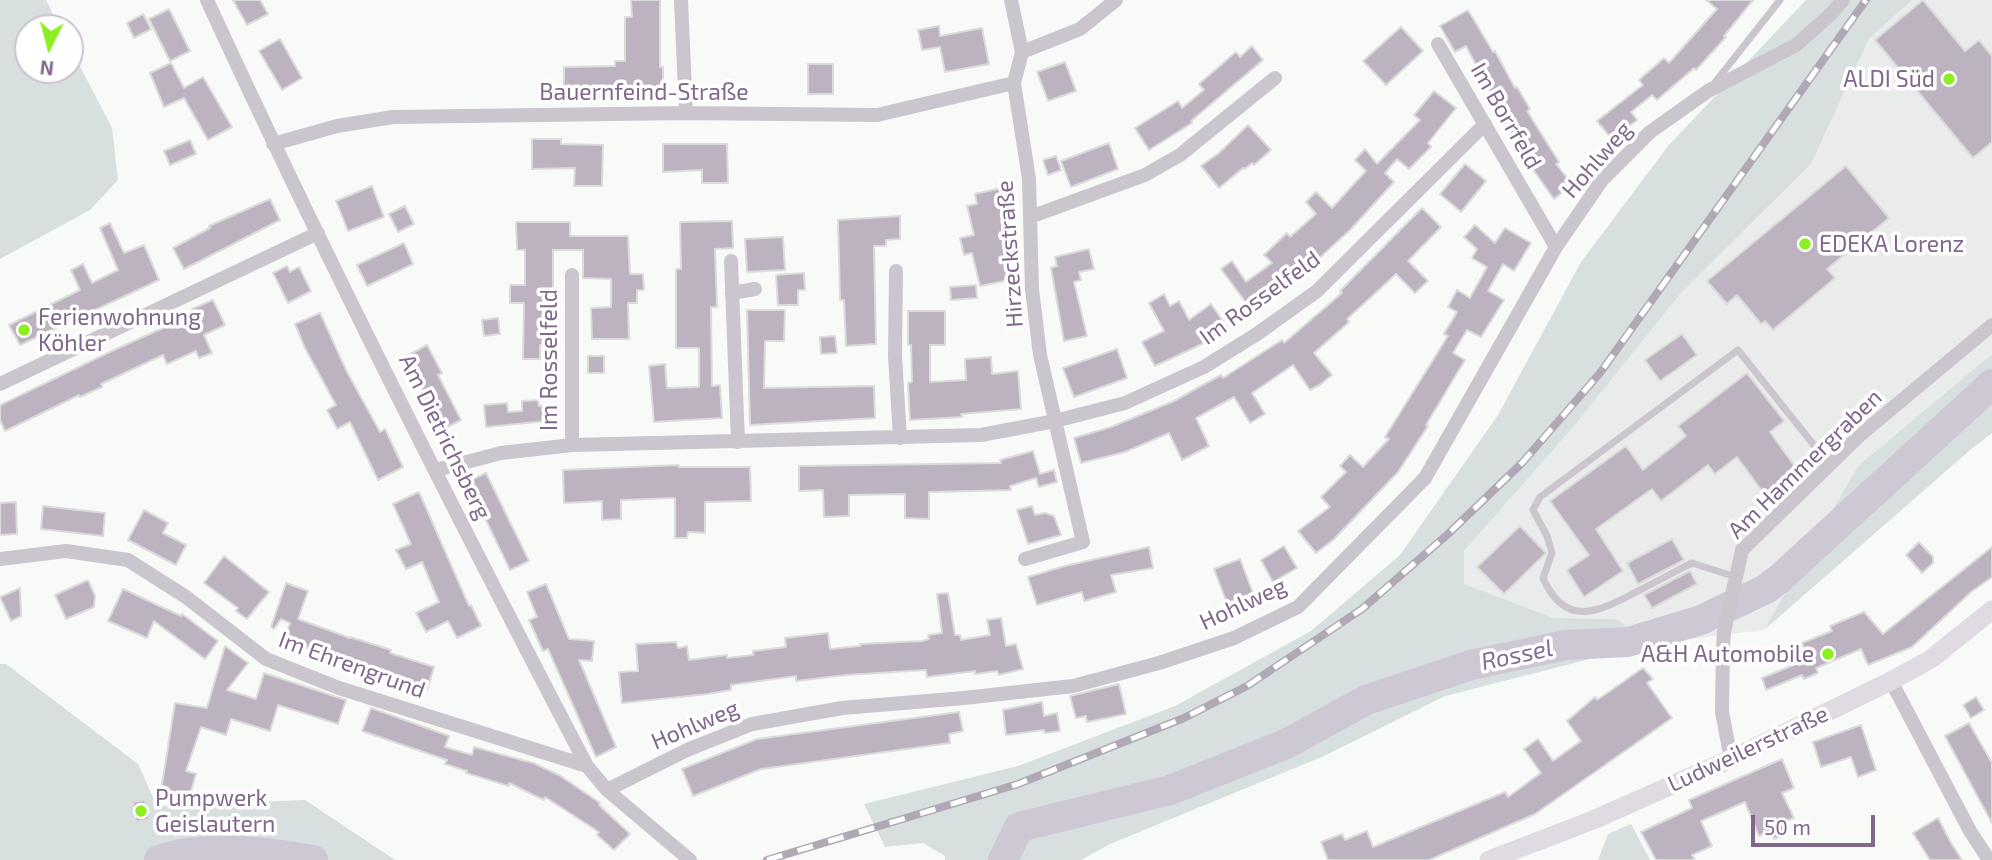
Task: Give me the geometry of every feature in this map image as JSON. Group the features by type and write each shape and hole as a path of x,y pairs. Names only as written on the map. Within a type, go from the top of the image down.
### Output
{"main road":[{"name":"Ludweilerstraße","path":"1489,860 1592,820 1731,759 1891,681 1931,659 1992,610"}],"street":[{"name":"Am Dietrichsberg","path":"206,0 273,144 499,598 587,766 607,790 690,860"},
{"path":"681,0 685,113"},
{"path":"1011,0 1022,52 1014,83"},
{"path":"1022,52 1080,29 1116,0"},
{"name":"Hohlweg","path":"607,790 687,750 752,724 842,708 1073,686 1159,663 1234,638 1298,607 1425,478 1556,247 1602,180 1650,132 1709,91 1796,45 1843,0"},
{"name":"Im Borrfeld","path":"1438,44 1556,247"},
{"path":"1030,217 1157,169 1180,155 1275,78"},
{"name":"Bauernfeind-Straße","path":"273,144 337,126 393,117 685,113 877,115 1014,83"},
{"name":"Hirzeckstraße","path":"1014,83 1029,179 1032,289 1040,355 1055,421"},
{"name":"Im Rosselfeld","path":"436,470 501,453 572,445 981,435 1055,421 1125,403 1204,367 1257,334 1317,291 1485,124"},
{"path":"0,384 318,233"},
{"path":"731,261 738,442"},
{"path":"896,271 895,356 900,438"},
{"name":"Im Rosselfeld","path":"572,275 572,445"},
{"path":"732,293 755,289"},
{"name":"Am Hammergraben","path":"1731,759 1722,712 1724,632 1742,550 1859,436 1992,325"},
{"path":"1026,559 1083,542 1055,421"},
{"name":"Im Ehrengrund","path":"0,559 66,551 128,561 186,597 266,659 339,688 587,766"},
{"path":"1891,681 1970,831 1989,860"}],"lane":[{"path":"1709,91 1780,0"},
{"path":"1735,583 1692,563 1602,611 1583,612 1564,607 1553,596 1543,578 1552,553 1547,536 1533,510 1540,497 1738,350 1830,465"}],"shaded area":[{"path":"0,0 46,0 53,14 14,14 14,84 84,84 84,74 112,128 118,180 90,210 0,259"},
{"path":"1806,0 1912,0 1869,39 1811,164 1681,293 1575,425 1464,551 1464,584 1554,618 1617,619 1649,644 1445,696 1324,756 1110,844 1081,860 945,860 945,856 923,843 885,847 864,804 1018,766 1175,706 1311,631 1400,555 1498,415 1581,262 1668,146"},
{"path":"1912,0 1992,0 1992,354 1858,466 1764,630 1649,644 1617,619 1554,618 1463,584 1464,551 1575,425 1681,293 1811,164 1869,39"},
{"path":"1992,354 1992,433 1764,630 1858,466"},
{"path":"0,664 6,664 138,764 157,806 305,800 395,860 0,860"},
{"path":"1631,824 1650,860 1598,860 1608,834"}],"building":[{"path":"233,0 260,0 268,14 247,25"},
{"path":"631,0 660,0 663,97 564,98 564,67 615,66 615,61 625,61 625,17 632,17"},
{"path":"1706,0 1753,0 1724,36 1726,37 1696,70 1694,68 1657,100 1652,95 1631,112 1637,120 1612,139 1597,121 1643,85 1639,80 1664,58 1669,63 1717,9"},
{"name":"ALDI Süd","path":"1923,0 1965,51 1979,40 1992,56 1992,142 1973,158 1875,40"},
{"path":"169,9 190,51 170,61 149,19"},
{"path":"1468,10 1530,109 1527,111 1559,162 1556,164 1572,184 1554,199 1515,144 1517,143 1492,103 1495,101 1466,46 1455,52 1440,26"},
{"path":"143,14 151,29 134,38 127,23"},
{"path":"939,26 940,36 982,28 989,64 945,72 940,47 922,50 918,30"},
{"path":"1401,27 1423,51 1386,85 1363,61"},
{"path":"280,39 302,78 282,90 259,51"},
{"path":"1252,46 1263,60 1191,121 1192,123 1149,150 1135,128 1178,101 1182,108 1204,90 1199,84 1236,52 1240,57"},
{"path":"1065,62 1076,91 1048,101 1037,72"},
{"path":"171,63 184,88 203,77 232,127 208,140 184,98 164,107 150,73"},
{"path":"808,64 833,64 833,94 808,94"},
{"path":"1434,91 1456,108 1428,143 1431,147 1409,169 1397,159 1385,173 1394,182 1350,230 1291,284 1253,312 1221,269 1232,261 1246,282 1272,263 1264,255 1287,233 1290,237 1316,214 1306,202 1316,192 1332,208 1366,171 1355,160 1365,149 1377,164 1420,120 1414,115"},
{"path":"1248,125 1271,150 1219,188 1201,166"},
{"path":"532,139 561,139 561,144 603,145 602,186 574,186 575,168 532,169"},
{"path":"190,140 196,154 170,165 164,151"},
{"path":"1109,143 1118,169 1071,187 1061,161"},
{"path":"663,144 727,144 728,183 702,183 702,170 663,172"},
{"path":"1056,156 1061,170 1048,175 1043,160"},
{"path":"1465,164 1486,181 1461,212 1440,194"},
{"name":"EDEKA Lorenz","path":"1846,166 1889,218 1827,269 1835,278 1773,330 1765,321 1761,324 1737,295 1727,304 1707,281"},
{"path":"372,186 384,217 348,231 336,201"},
{"path":"1001,188 1010,227 1002,229 1014,279 980,286 972,253 964,255 960,238 974,235 967,206 977,204 975,194"},
{"path":"270,199 280,220 184,269 173,248 210,228 209,226"},
{"path":"405,206 414,224 398,232 389,214"},
{"path":"1422,208 1441,227 1408,261 1428,281 1415,293 1396,274 1347,319 1349,322 1314,353 1332,375 1321,384 1310,390 1293,365 1252,393 1265,414 1250,423 1234,397 1212,409 1196,418 1209,446 1182,460 1169,433 1125,452 1081,463 1074,438 1111,427 1172,402 1221,375 1223,378 1282,340 1284,343 1342,293 1340,291"},
{"path":"900,216 900,239 886,240 886,246 874,246 876,344 846,346 844,300 840,300 838,220"},
{"path":"732,221 733,248 715,249 717,307 711,307 712,386 720,385 722,418 654,422 649,366 665,364 667,388 699,387 699,348 676,348 676,269 681,269 680,222"},
{"path":"516,222 570,222 570,236 628,236 630,274 643,274 644,290 637,290 637,303 628,303 629,339 592,339 591,308 611,307 611,279 583,278 583,250 553,250 553,346 540,345 540,359 523,359 524,303 510,303 510,285 525,285 525,250 517,250"},
{"path":"110,223 124,253 144,245 159,280 20,345 9,325 80,290 71,270 83,264 92,283 118,270 100,228"},
{"path":"1475,225 1495,243 1505,228 1531,243 1514,271 1503,264 1488,291 1504,300 1481,337 1467,330 1453,353 1465,360 1426,425 1428,426 1398,472 1333,540 1316,553 1298,531 1330,507 1321,497 1346,472 1340,466 1350,455 1363,467 1389,439 1385,437 1448,336 1444,334 1457,312 1448,307 1457,290 1470,298 1487,267 1472,258 1477,249 1464,237"},
{"path":"783,237 785,270 747,272 745,239"},
{"path":"404,243 413,264 367,286 357,265"},
{"path":"1089,249 1094,269 1079,272 1081,280 1074,282 1087,336 1064,341 1051,268 1057,266 1055,257"},
{"path":"287,266 290,272 299,267 311,291 288,303 273,273"},
{"path":"804,273 805,290 798,290 798,305 778,305 776,275"},
{"path":"976,285 977,298 951,300 950,287"},
{"path":"1164,294 1170,306 1179,301 1189,320 1211,304 1227,327 1200,345 1155,366 1142,342 1164,331 1149,303"},
{"path":"213,300 225,325 204,335 212,353 199,358 196,351 167,364 163,355 101,384 102,387 80,397 79,395 5,431 0,420 0,405 194,314 192,309"},
{"path":"747,310 785,310 784,341 765,341 764,388 874,386 875,418 750,425"},
{"path":"908,311 945,311 945,345 930,345 930,382 966,380 965,359 991,357 992,374 1018,371 1021,409 961,414 962,417 910,420 908,383 912,382"},
{"path":"320,313 347,372 380,432 385,429 403,467 378,480 350,422 337,429 327,410 336,405 295,324"},
{"path":"498,318 500,334 484,336 482,320"},
{"path":"1682,334 1697,355 1660,381 1645,360"},
{"path":"835,336 837,353 821,354 820,337"},
{"path":"427,345 442,373 438,375 461,420 440,431 424,399 427,398 405,357"},
{"path":"1117,349 1127,378 1074,397 1063,368"},
{"path":"588,356 604,356 604,373 588,373"},
{"path":"1747,373 1784,421 1770,432 1798,471 1765,495 1737,457 1715,474 1708,465 1661,501 1652,489 1596,529 1623,571 1584,597 1567,570 1589,555 1550,501 1626,446 1643,470 1686,436 1678,426"},
{"path":"538,400 539,406 556,406 557,420 486,427 484,405 507,403 508,412 522,411 522,401"},
{"path":"1033,451 1040,474 1054,470 1057,482 1039,487 1036,478 1010,486 1011,490 929,492 929,519 905,518 905,494 849,495 849,516 824,517 823,490 799,491 799,466 1001,463 1000,460"},
{"path":"679,465 750,467 751,501 705,502 705,533 688,532 687,538 675,538 675,498 621,500 621,519 602,520 602,501 564,503 563,470"},
{"path":"486,473 529,561 510,570 484,516 481,517 464,483"},
{"path":"419,492 469,606 471,605 481,626 457,638 448,621 426,632 416,613 439,602 422,562 406,569 396,550 411,544 393,504"},
{"path":"16,502 17,534 0,535 0,503"},
{"path":"43,506 105,513 103,536 41,529"},
{"path":"1032,506 1035,515 1045,513 1054,516 1061,535 1028,544 1017,510"},
{"path":"144,510 168,523 163,533 186,545 176,565 128,540"},
{"path":"1520,526 1546,553 1504,594 1477,567"},
{"path":"1672,539 1684,560 1638,584 1627,563"},
{"path":"1919,542 1933,557 1933,563 1922,573 1906,555"},
{"path":"1284,546 1297,568 1273,582 1261,560"},
{"path":"1149,547 1153,568 1111,575 1116,592 1084,601 1082,592 1037,605 1028,577"},
{"path":"1992,547 1992,577 1971,592 1912,647 1868,665 1861,649 1816,668 1818,673 1804,679 1802,675 1766,690 1762,678 1808,659 1802,643 1832,631 1830,626 1864,612 1883,634"},
{"path":"224,556 269,592 247,619 236,611 238,608 204,583"},
{"path":"1240,559 1253,593 1227,603 1214,569"},
{"path":"1690,571 1697,584 1652,608 1644,595"},
{"path":"88,580 95,596 94,607 66,619 55,595"},
{"path":"286,583 308,591 298,619 434,667 427,690 284,640 290,623 281,619 274,629 271,627"},
{"path":"546,584 569,639 594,641 592,661 579,660 616,747 596,757 548,649 543,651 529,620 537,617 527,592"},
{"path":"20,588 21,616 11,621 0,597"},
{"path":"123,589 181,616 182,614 218,641 205,659 154,621 147,638 108,621"},
{"path":"948,593 955,635 960,635 961,640 990,635 987,620 1001,618 1006,646 1016,644 1023,669 999,675 997,671 975,674 975,671 927,677 926,670 796,681 796,676 731,685 731,690 708,694 622,703 619,672 638,671 636,644 676,642 678,648 687,646 689,660 753,655 753,651 786,647 785,638 828,633 830,649 860,644 922,641 929,639 928,635 942,633 937,594"},
{"path":"225,646 248,663 227,690 256,699 264,673 346,700 338,724 278,705 270,731 231,719 226,735 201,727 186,771 196,774 191,791 160,797 175,703 207,708"},
{"path":"1643,668 1653,679 1647,683 1672,718 1535,814 1429,860 1328,860 1321,842 1342,834 1345,840 1367,831 1373,847 1505,792 1508,797 1541,773 1524,749 1538,739 1553,761 1581,741 1567,721 1595,697 1597,700"},
{"path":"1119,684 1126,714 1087,722 1086,716 1076,718 1070,696"},
{"path":"1976,697 1984,710 1971,718 1963,705"},
{"path":"1042,702 1044,716 1057,713 1060,731 1045,733 1044,730 1006,735 1003,710"},
{"path":"371,708 449,736 445,747 472,755 474,747 533,763 559,775 600,803 599,805 630,834 614,850 597,835 599,832 545,797 544,800 509,783 509,786 466,773 467,771 445,764 447,760 362,731"},
{"path":"959,712 963,731 949,734 950,743 761,769 693,796 682,769 757,739"},
{"path":"1969,723 1992,763 1992,823 1945,736"},
{"path":"1861,725 1876,770 1858,777 1851,757 1821,767 1813,742"},
{"path":"1782,759 1794,788 1782,793 1794,818 1781,823 1786,834 1774,839 1770,831 1759,836 1745,802 1701,821 1712,846 1692,855 1695,860 1656,860 1641,832 1692,808 1689,800"},
{"name":"Pumpwerk Geislautern","path":"145,800 149,819 136,822 133,802"},
{"path":"1938,818 1962,860 1930,860 1913,833"}],"waterway":[{"name":"Rossel","path":"1003,860 1019,827 1170,790 1286,744 1366,700 1471,665 1566,645 1628,642 1701,620 1766,589 1992,384"},
{"name":"Rossel","path":"159,860 176,855 215,851 256,852 313,860"}],"railway":[{"path":"767,860 1018,784 1184,718 1247,686 1362,609 1448,534 1522,463 1600,373 1866,0"}],"place":[{"name":"ALDI Süd","path":"1949,79"},
{"name":"EDEKA Lorenz","path":"1805,244"},
{"name":"Ferienwohnung Köhler","path":"24,330"},
{"name":"A&H Automobile","path":"1828,654"},
{"name":"Pumpwerk Geislautern","path":"141,811"}]}
